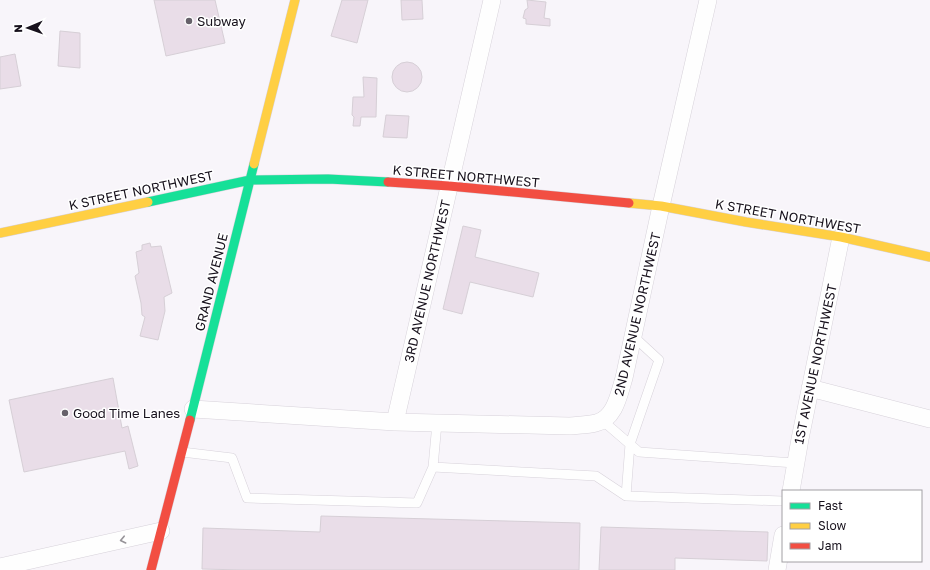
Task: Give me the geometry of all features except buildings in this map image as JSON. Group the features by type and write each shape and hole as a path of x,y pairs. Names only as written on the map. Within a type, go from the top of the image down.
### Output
{"street":[{"name":"GRAND AVENUE","path":"151,570 193,409 295,0"},
{"name":"3RD AVENUE NORTHWEST","path":"395,422 492,0"},
{"name":"2ND AVENUE NORTHWEST","path":"603,421 616,404 624,378 708,0"},
{"name":"K STREET NORTHWEST","path":"0,232 250,180 328,179 449,186 661,206 746,222 841,237 930,257"},
{"name":"1ST AVENUE NORTHWEST","path":"791,490 795,463 841,237"},
{"path":"810,388 930,420"},
{"path":"193,409 395,422 570,426 603,421"},
{"path":"0,567 161,531"},
{"path":"777,570 782,541"}],"lane":[{"path":"626,496 630,444 659,360 633,336"},
{"path":"603,421 639,452 795,463"},
{"path":"182,452 232,458 247,498 417,503 433,467 438,423"},
{"path":"433,467 596,476 626,496 782,501"}],"traffic: fast":[{"path":"190,420 254,164"},
{"path":"148,202 250,180 328,179 388,182"}],"traffic: slow":[{"path":"254,164 295,0"},
{"path":"0,233 148,202"},
{"path":"629,203 661,206 746,222 841,237 930,257"}],"traffic: jam":[{"path":"388,182 449,186 629,203"},
{"path":"151,570 190,420"}],"place":[{"name":"Subway","path":"189,21"},
{"name":"Good Time Lanes","path":"65,413"}]}
